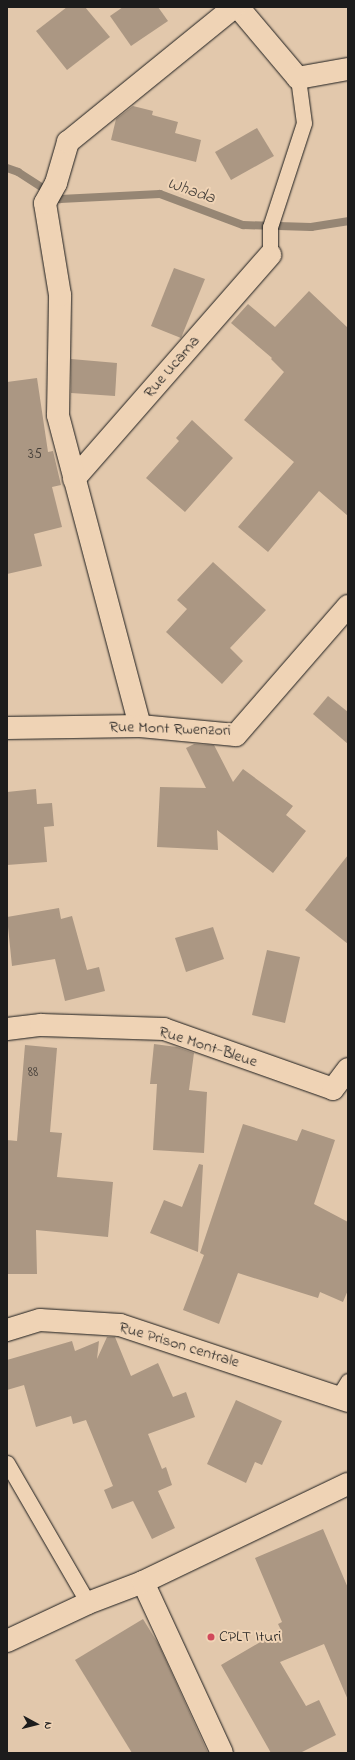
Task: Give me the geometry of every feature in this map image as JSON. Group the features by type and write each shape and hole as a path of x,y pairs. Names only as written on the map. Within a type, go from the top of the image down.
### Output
{"street":[{"path":"140,726 58,415 60,295 45,203 56,183 68,142 234,7"},
{"path":"238,7 298,78 348,69"},
{"name":"Rue Ucama","path":"74,479 270,255"},
{"name":"Rue Mont Rwenzori","path":"7,728 140,726 236,735 348,606"},
{"name":"Rue Mont-Bleue","path":"7,1029 41,1025 164,1029 340,1092 348,1069"},
{"name":"Rue Prison centrale","path":"7,1330 40,1320 120,1325 345,1393"},
{"path":"7,1641 88,1604 143,1582 348,1484"},
{"path":"143,1582 222,1753"}],"lane":[{"path":"270,255 270,227 304,123 298,78"},
{"path":"7,1463 88,1604"}],"building":[{"path":"67,7 85,7 110,37 67,70 36,31"},
{"path":"123,7 158,7 168,21 131,46 110,16"},
{"path":"133,106 153,111 152,115 178,122 175,133 201,140 196,162 111,140 116,119"},
{"path":"257,128 274,156 231,180 215,152"},
{"path":"174,268 205,279 181,338 151,326"},
{"path":"309,291 348,328 348,516 319,491 268,552 238,527 294,462 244,420 284,372 271,359 272,358 231,323 248,304 275,327"},
{"path":"71,359 117,363 115,396 71,393"},
{"path":"37,378 48,452 53,451 61,485 52,487 62,527 34,534 42,566 7,574 7,382"},
{"path":"192,420 233,458 185,512 146,478 179,441 176,438"},
{"path":"213,562 266,610 230,648 243,661 222,684 166,632 187,609 177,600"},
{"path":"328,696 348,712 348,744 313,714"},
{"path":"194,744 214,745 233,782 243,769 293,806 286,815 306,831 273,873 217,830 218,850 157,847 160,787 206,788 186,748"},
{"path":"36,789 37,804 52,803 54,826 44,827 47,862 7,865 7,792"},
{"path":"348,855 348,944 305,910"},
{"path":"59,908 61,919 72,916 87,970 99,967 105,991 65,1001 55,959 12,966 7,917"},
{"path":"213,927 224,959 186,972 175,938"},
{"path":"267,950 300,957 285,1023 252,1015"},
{"path":"154,1044 177,1047 194,1053 189,1090 207,1092 204,1153 153,1150 157,1084 150,1084"},
{"path":"25,1045 57,1048 50,1132 62,1133 57,1177 113,1182 108,1237 36,1230 37,1274 7,1274 7,1140 17,1141"},
{"path":"243,1124 297,1141 302,1129 335,1140 314,1204 348,1222 348,1290 343,1302 320,1292 318,1298 238,1273 219,1324 183,1310 204,1255 200,1253"},
{"path":"199,1164 203,1165 198,1252 150,1233 164,1200 182,1207"},
{"path":"107,1337 115,1337 131,1376 158,1363 173,1397 186,1392 195,1417 148,1434 162,1469 166,1467 172,1485 158,1491 175,1528 152,1539 133,1501 112,1509 104,1490 113,1486 86,1420 73,1424 71,1416 36,1427 24,1385 7,1390 7,1360 72,1341 75,1351 99,1341 97,1359"},
{"path":"236,1400 282,1421 262,1465 255,1462 246,1483 207,1464"},
{"path":"323,1529 348,1588 348,1700 324,1644 280,1662 306,1706 319,1700 336,1735 300,1753 271,1753 221,1665 281,1630 278,1624 282,1622 255,1558"},
{"path":"143,1619 159,1645 208,1753 132,1753 75,1660"}],"waterway":[{"name":"Whada","path":"7,168 18,172 60,199 160,194 243,225 311,227 348,221"}],"place":[{"name":"CPLT Ituri","path":"211,1637"}]}
